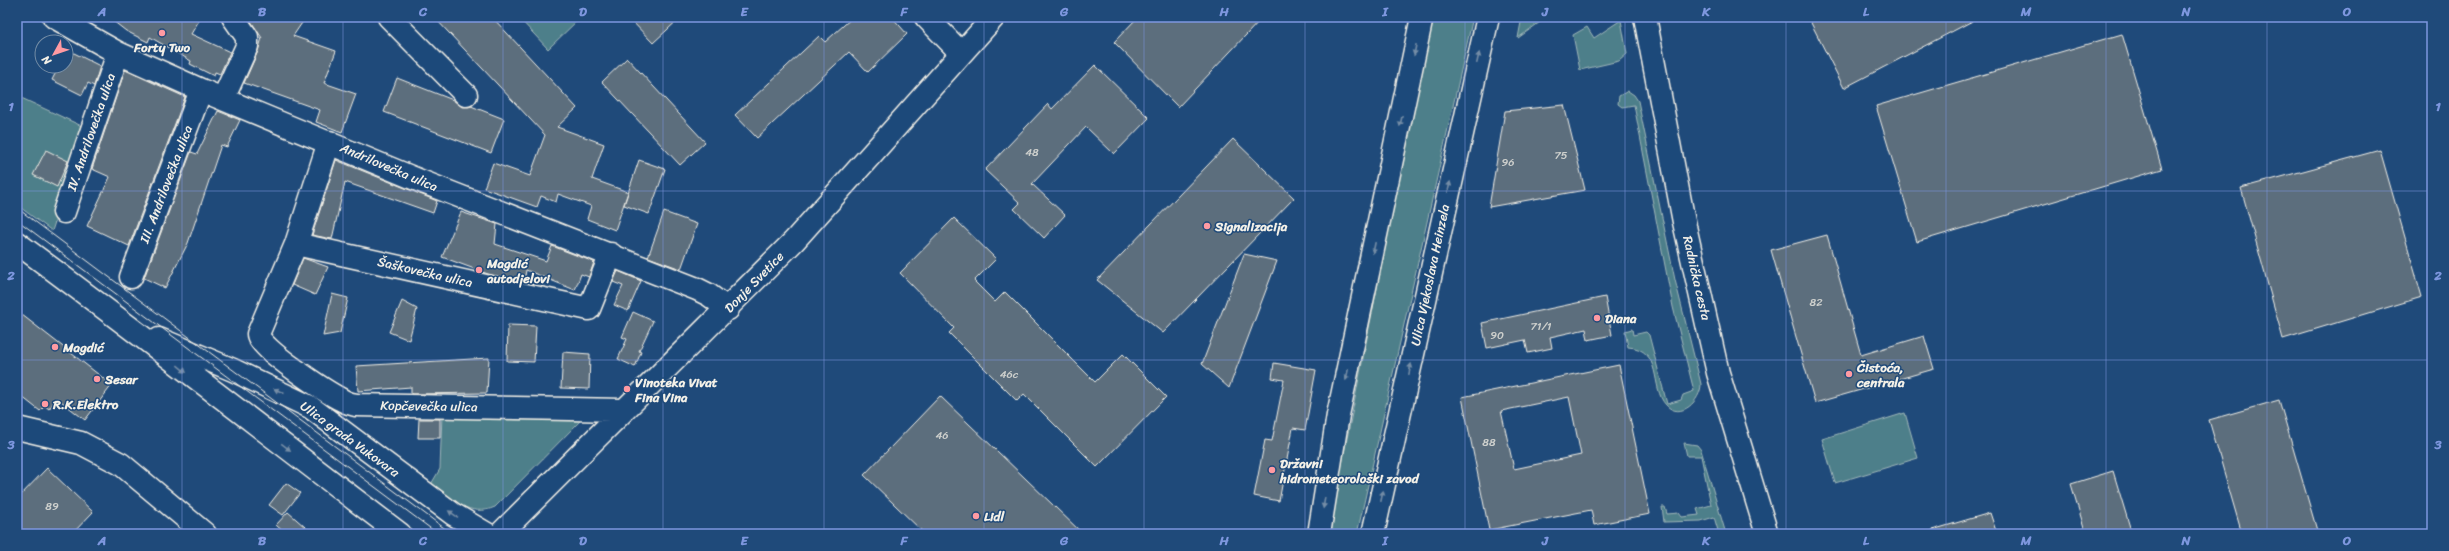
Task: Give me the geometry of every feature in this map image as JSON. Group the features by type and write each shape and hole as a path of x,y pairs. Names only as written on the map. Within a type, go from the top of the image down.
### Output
{"street":[{"name":"Andrilovečka ulica","path":"54,17 118,53 223,100 329,142 418,180 611,254 697,289 709,294 728,309"},
{"path":"223,100 247,46 247,37 233,17"},
{"path":"389,17 466,95"},
{"path":"926,17 961,53"},
{"name":"Donje Svetice","path":"500,534 623,410 728,309 812,221 994,17"},
{"path":"1319,534 1338,415 1422,17"},
{"name":"Ulica Vjekoslava Heinzela","path":"1374,534 1488,17"},
{"name":"Radnička cesta","path":"1645,17 1684,222 1718,374 1767,534"},
{"name":"IV. Andrilovečka ulica","path":"64,212 118,53"},
{"name":"III. Andrilovečka ulica","path":"130,277 201,90"},
{"path":"296,244 329,142"},
{"name":"Ulica grada Vukovara","path":"17,243 119,318 191,376 400,534"},
{"name":"Šaškovečka ulica","path":"296,244 589,309 611,254"},
{"name":"Kopčevečka ulica","path":"296,244 258,338 261,343 296,370 343,401 356,405 623,410"},
{"name":"Ulica grada Vukovara","path":"119,318 164,342 233,370 310,407 453,514 487,534"},
{"path":"17,428 81,443 120,464 205,534"}],"green space":[{"path":"518,17 581,17 548,49"},
{"path":"1431,17 1473,17 1357,534 1328,534"},
{"path":"1522,17 1547,17 1518,38"},
{"path":"1621,20 1627,54 1619,61 1580,70 1573,35 1587,27 1594,38"},
{"path":"1628,91 1634,95 1638,101 1675,280 1701,384 1698,396 1694,402 1684,410 1678,411 1666,405 1661,398 1651,362 1639,349 1628,347 1625,331 1632,329 1633,335 1646,332 1649,335 1667,404 1681,400 1683,395 1694,391 1673,307 1634,105 1622,107 1618,104 1619,96"},
{"path":"17,96 86,128 52,231 17,205"},
{"path":"1905,413 1918,458 1835,483 1822,439"},
{"path":"442,414 584,417 495,507 486,510 477,510 461,506 430,486 440,469"},
{"path":"1684,443 1697,445 1701,450 1726,534 1719,534 1714,517 1701,521 1664,522 1662,507 1665,507 1667,514 1679,513 1682,517 1699,515 1697,509 1711,505 1701,456 1687,456"}],"building":[{"path":"108,17 201,17 191,34 230,52 220,74 215,72 214,76 190,64 191,61 150,37 148,42 126,31"},
{"path":"248,17 306,17 293,36 336,51 324,83 356,94 342,132 316,122 320,110 244,83 262,38"},
{"path":"434,17 492,17 577,108 557,127 604,144 592,179 628,192 615,230 587,219 591,206 558,194 556,202 541,196 537,207 484,188 493,163 530,176 545,135"},
{"path":"628,17 681,17 653,43"},
{"path":"853,17 892,17 907,34 868,72 849,52 757,138 735,115 819,36 825,42"},
{"path":"1138,17 1263,17 1178,107 1114,42"},
{"path":"1808,17 1980,17 1844,88"},
{"path":"2122,34 2162,169 1917,242 1876,106"},
{"path":"74,53 100,66 94,86 88,83 82,95 52,80 55,74 74,74"},
{"path":"627,58 705,142 680,165 602,82"},
{"path":"1095,65 1149,118 1114,154 1086,127 1032,184 1065,215 1044,238 1014,209 1020,203 985,170 1048,104 1052,109"},
{"path":"125,70 185,97 129,246 87,226 110,177 92,169"},
{"path":"397,78 453,100 462,107 471,106 504,119 491,153 384,112"},
{"path":"1564,105 1585,190 1489,207 1505,111"},
{"path":"218,111 240,120 227,147 221,145 188,243 165,288 144,278 191,152 197,154"},
{"name":"Signalizacija","path":"1233,139 1294,198 1163,333 1097,280"},
{"path":"46,150 68,161 57,187 33,175"},
{"path":"2380,150 2422,297 2283,339 2241,188"},
{"path":"336,160 437,201 433,213 345,182 332,239 312,235"},
{"path":"639,160 665,169 649,214 624,205"},
{"path":"461,212 497,224 495,244 546,261 552,246 594,262 589,277 581,274 575,290 526,270 524,282 488,274 442,257"},
{"path":"664,212 697,224 681,269 648,257"},
{"path":"954,218 996,259 974,281 995,302 1005,292 1095,382 1123,354 1166,397 1097,467 1024,394 1017,401 949,333 954,328 900,273"},
{"path":"1827,235 1861,355 1924,336 1934,369 1815,403 1771,250"},
{"path":"1244,254 1277,261 1229,388 1202,364"},
{"path":"303,258 328,267 315,295 292,285"},
{"path":"618,271 641,281 628,311 614,305 623,286 613,282"},
{"path":"332,294 348,298 340,333 323,336"},
{"path":"1605,297 1612,335 1588,340 1586,329 1550,337 1552,348 1528,353 1525,340 1487,348 1482,323"},
{"path":"402,301 417,309 409,340 389,332"},
{"path":"17,311 112,385 85,420 57,398 49,409 45,406 40,411 17,393"},
{"path":"633,312 653,321 639,351 641,352 635,367 618,359 627,339 622,337"},
{"path":"508,325 536,326 534,362 507,361"},
{"path":"563,352 590,354 589,389 561,388"},
{"path":"489,358 487,393 411,394 411,387 358,391 356,366"},
{"path":"1274,363 1316,370 1305,430 1293,428 1279,501 1254,496 1265,440 1272,441 1284,380 1272,378"},
{"path":"1619,365 1650,514 1594,525 1591,510 1489,530 1462,397","holes":["1569,397 1581,455 1514,469 1501,411"]},
{"path":"940,396 1083,534 925,534 864,475"},
{"path":"2279,400 2318,534 2242,534 2209,420"},
{"path":"419,419 440,419 440,438 418,438"},
{"path":"47,468 93,512 72,534 17,534 17,499"},
{"path":"2113,471 2132,534 2086,534 2071,484"},
{"path":"286,483 300,493 283,515 269,505"},
{"path":"288,512 313,534 286,534 276,525"},
{"path":"1990,513 1997,534 1933,534 1932,530"}],"tram line":[{"path":"17,208 452,534"},
{"path":"17,220 438,534"}],"place":[{"name":"Forty Two","path":"162,33"},
{"name":"Signalizacija","path":"1207,226"},
{"name":"Magdić autodjelovi","path":"479,270"},
{"name":"Diana","path":"1597,318"},
{"name":"Magdić","path":"55,347"},
{"name":"Čistoća, centrala","path":"1849,374"},
{"name":"Sesar","path":"97,379"},
{"name":"Vinoteka Vivat Fina Vina","path":"627,389"},
{"name":"R.K.Elektro","path":"45,404"},
{"name":"Državni hidrometeorološki zavod","path":"1272,470"},
{"name":"Lidl","path":"976,516"}]}
